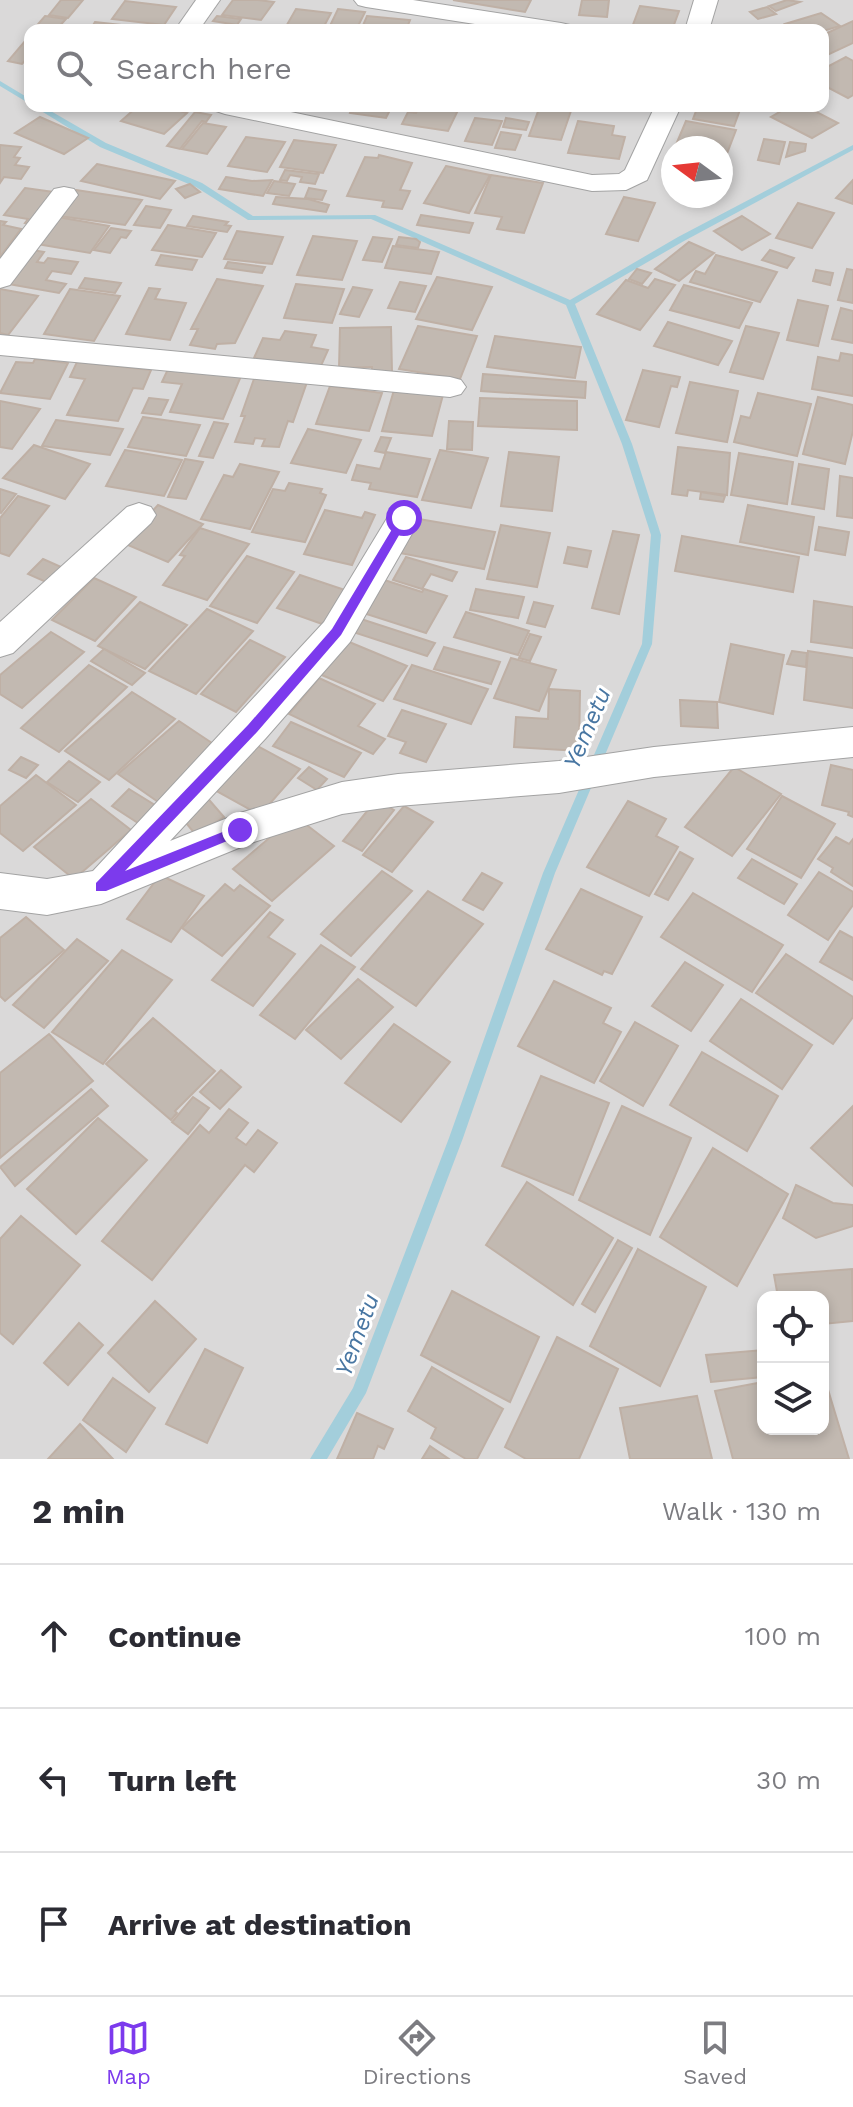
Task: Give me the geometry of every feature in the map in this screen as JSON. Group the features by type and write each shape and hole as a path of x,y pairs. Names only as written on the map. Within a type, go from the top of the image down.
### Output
{"street":[{"path":"191,24 208,0"},
{"path":"366,0 522,24"},
{"path":"699,24 706,0"},
{"path":"254,112 592,183 626,182 637,174 665,112"},
{"path":"0,279 64,195"},
{"path":"0,345 450,387"},
{"path":"0,643 139,515"},
{"path":"101,887 252,728 337,632 404,518"},
{"path":"0,891 47,897 101,887 240,830 342,798 398,790 559,777 654,762 853,742"}],"shaded area":[{"path":"0,0 853,0 853,1459 0,1459"}],"building":[{"path":"61,0 83,0 68,18 49,15"},
{"path":"233,0 274,2 261,20 222,15"},
{"path":"453,0 531,0 525,12"},
{"path":"582,0 609,0 607,17 579,15"},
{"path":"787,0 800,2 776,11 769,6"},
{"path":"125,1 176,7 165,24 112,19"},
{"path":"640,6 679,11 674,24 633,24"},
{"path":"767,7 776,14 758,19 750,12"},
{"path":"296,9 331,13 325,24 287,24"},
{"path":"338,9 365,12 359,24 331,24"},
{"path":"821,13 840,26 829,29 829,24 785,24"},
{"path":"45,16 66,19 61,24 38,24"},
{"path":"217,16 241,19 238,24 213,21"},
{"path":"367,16 410,20 408,24 364,24"},
{"path":"853,21 853,43 829,54 829,32"},
{"path":"24,42 24,62 8,61"},
{"path":"846,57 853,61 853,95 848,98 829,88 829,66"},
{"path":"131,112 187,113 164,134 121,121"},
{"path":"195,112 211,115 206,122 202,121 180,149 167,146"},
{"path":"350,112 389,112 386,118"},
{"path":"408,112 457,112 448,131 402,124"},
{"path":"538,112 571,112 561,140 529,136"},
{"path":"696,112 739,112 734,126 693,119"},
{"path":"780,112 817,112 838,123 812,138 771,117"},
{"path":"40,117 88,138 64,154 15,133"},
{"path":"475,118 502,121 492,145 465,141"},
{"path":"506,118 529,122 526,130 503,127"},
{"path":"578,121 614,126 612,135 625,137 619,159 568,153"},
{"path":"686,121 736,130 733,138 680,136"},
{"path":"203,123 226,127 207,154 182,149"},
{"path":"501,132 521,135 515,150 495,148"},
{"path":"246,137 285,142 267,172 228,166"},
{"path":"764,139 785,142 779,164 758,160"},
{"path":"294,140 336,145 323,173 280,167"},
{"path":"790,142 806,144 805,151 786,157"},
{"path":"0,145 21,147 14,157 20,158 15,165 29,167 21,179 4,177 0,183"},
{"path":"379,155 412,163 400,190 410,191 402,209 382,207 384,201 347,196 365,157 378,158"},
{"path":"97,164 175,181 160,199 81,181"},
{"path":"446,166 490,175 469,213 424,203"},
{"path":"285,170 319,174 315,184 300,182 302,177 290,175 287,181 280,180"},
{"path":"491,175 543,183 524,233 497,229 502,217 475,213"},
{"path":"226,177 272,180 263,196 219,189"},
{"path":"853,180 853,204 836,198"},
{"path":"274,181 295,184 289,196 267,193"},
{"path":"190,184 200,192 185,198 176,189"},
{"path":"25,188 61,193 37,225 25,223 28,219 4,215"},
{"path":"309,188 326,191 322,200 305,198"},
{"path":"76,190 142,200 125,225 59,216"},
{"path":"276,197 308,199 329,205 326,212 273,204"},
{"path":"624,197 655,203 638,241 606,234"},
{"path":"798,203 834,213 812,248 776,238"},
{"path":"146,206 171,210 160,228 134,225"},
{"path":"421,215 473,223 469,233 417,225"},
{"path":"52,216 109,226 90,253 31,243"},
{"path":"193,216 228,222 225,225 231,226 227,232 187,226"},
{"path":"742,216 770,234 742,250 714,231"},
{"path":"0,221 6,222 3,225 21,229 0,257"},
{"path":"168,225 216,233 202,257 152,250"},
{"path":"111,228 131,231 126,238 121,237 110,253 94,250"},
{"path":"237,231 283,237 272,264 224,259"},
{"path":"313,236 357,241 342,280 297,275"},
{"path":"373,237 392,239 382,262 363,260"},
{"path":"399,237 416,239 420,242 418,248 396,245"},
{"path":"689,242 714,253 679,281 655,269"},
{"path":"393,246 439,252 431,274 385,268"},
{"path":"26,249 44,252 37,262 44,263 48,258 78,262 71,274 52,271 46,280 66,284 59,293 3,283"},
{"path":"770,250 794,258 787,268 762,260"},
{"path":"161,255 197,260 192,270 156,265"},
{"path":"716,255 777,272 760,302 690,282 696,271 705,274"},
{"path":"228,262 265,267 262,273 225,268"},
{"path":"637,269 651,273 642,284 629,279"},
{"path":"847,269 853,270 853,303 838,300"},
{"path":"816,270 833,273 830,285 813,281"},
{"path":"437,277 492,287 472,330 416,319"},
{"path":"85,278 121,283 115,293 79,288"},
{"path":"217,279 263,286 235,343 217,344 215,349 190,345 198,329 191,329"},
{"path":"655,279 675,285 640,330 597,314 626,280 648,288"},
{"path":"400,282 426,286 415,312 388,308"},
{"path":"296,284 344,289 332,323 284,318"},
{"path":"684,285 752,303 739,328 670,310"},
{"path":"353,287 372,290 359,317 340,314"},
{"path":"149,288 160,289 155,299 186,303 170,340 126,334"},
{"path":"0,289 38,296 8,335 0,333"},
{"path":"70,289 120,296 94,341 44,334"},
{"path":"798,300 828,306 818,346 787,340"},
{"path":"841,308 853,311 853,343 832,339"},
{"path":"668,322 732,341 718,365 654,346"},
{"path":"418,326 477,336 460,379 399,369"},
{"path":"746,326 779,333 763,379 730,372"},
{"path":"391,327 392,372 372,373 372,367 339,368 340,328"},
{"path":"285,331 316,335 311,347 328,350 320,368 254,358 263,338 280,340"},
{"path":"495,336 581,347 575,378 487,367"},
{"path":"841,353 853,355 853,396 812,389 818,357 839,361"},
{"path":"35,359 68,363 50,399 0,393 16,362 33,363"},
{"path":"77,362 151,370 143,389 133,388 118,421 67,415 85,379 70,377"},
{"path":"169,367 241,376 223,419 170,412 182,384 162,382"},
{"path":"643,370 680,377 677,387 671,386 659,427 626,420"},
{"path":"483,374 586,382 585,398 481,391"},
{"path":"255,376 307,382 293,422 288,421 279,447 262,446 265,439 255,438 253,444 235,442"},
{"path":"690,382 738,391 727,442 676,433"},
{"path":"330,386 382,393 369,431 316,424"},
{"path":"394,390 443,395 432,436 382,431"},
{"path":"758,393 811,404 797,456 734,442 741,416 750,418"},
{"path":"818,397 853,405 853,431 845,464 803,454"},
{"path":"149,398 168,400 161,415 142,413"},
{"path":"480,398 577,401 577,430 478,426"},
{"path":"0,401 40,409 12,449 0,447"},
{"path":"143,417 200,425 186,456 128,447"},
{"path":"56,420 123,429 110,455 42,446"},
{"path":"449,421 473,422 472,450 447,449"},
{"path":"214,422 228,424 213,458 199,456"},
{"path":"308,429 361,440 346,473 291,463"},
{"path":"381,437 391,438 385,453 375,451"},
{"path":"34,445 90,464 65,499 3,478"},
{"path":"678,447 730,453 727,495 688,490 687,496 672,494"},
{"path":"125,450 182,460 164,496 106,486"},
{"path":"440,450 488,458 471,508 422,500"},
{"path":"386,452 430,459 417,497 369,489 371,483 352,480 357,465 380,469"},
{"path":"509,452 559,457 552,511 501,506"},
{"path":"739,453 793,462 787,504 731,495"},
{"path":"185,459 203,462 186,499 168,497"},
{"path":"240,464 279,472 250,529 201,519 224,475 233,477"},
{"path":"799,464 829,469 824,509 792,504"},
{"path":"840,476 853,478 853,518 837,516"},
{"path":"289,483 322,489 320,493 326,495 305,542 252,532 273,489 285,491"},
{"path":"0,489 16,494 1,513 0,512"},
{"path":"701,492 725,496 723,502 700,499"},
{"path":"18,496 49,506 9,556 0,553 0,518"},
{"path":"158,505 203,524 168,562 123,543"},
{"path":"748,505 814,517 808,555 740,542"},
{"path":"325,510 362,518 365,512 375,515 352,565 304,554"},
{"path":"413,518 495,532 484,569 400,553"},
{"path":"501,525 550,533 537,587 487,579"},
{"path":"819,527 849,532 845,555 815,550"},
{"path":"200,528 249,544 207,600 163,585 185,556 180,555"},
{"path":"613,531 639,535 619,614 592,608"},
{"path":"682,536 799,557 793,592 675,571"},
{"path":"568,547 591,551 587,567 564,563"},
{"path":"247,556 294,572 257,623 210,606"},
{"path":"406,557 457,572 452,581 431,574 422,589 393,580"},
{"path":"43,559 68,570 53,585 28,574"},
{"path":"300,575 348,591 325,625 277,608"},
{"path":"94,578 136,597 95,641 52,620"},
{"path":"378,578 422,592 424,589 447,596 426,633 357,611"},
{"path":"476,589 524,597 518,618 470,610"},
{"path":"814,601 853,607 853,648 811,642"},
{"path":"140,602 187,625 145,669 98,646"},
{"path":"534,602 553,606 545,627 527,623"},
{"path":"207,609 253,631 196,694 149,671"},
{"path":"466,612 529,631 518,655 454,637"},
{"path":"361,619 435,643 427,656 353,632"},
{"path":"51,632 84,652 22,708 0,694 0,675"},
{"path":"530,634 541,637 530,661 519,658"},
{"path":"342,639 407,666 383,701 317,673"},
{"path":"250,640 285,657 236,712 201,694"},
{"path":"731,644 784,655 773,714 719,702"},
{"path":"444,647 500,662 491,684 434,669"},
{"path":"104,649 145,673 132,685 91,661"},
{"path":"792,651 807,653 806,667 787,664"},
{"path":"808,651 853,658 853,708 804,700"},
{"path":"511,658 556,670 539,711 494,698"},
{"path":"89,665 127,687 59,752 21,728"},
{"path":"412,665 488,689 471,724 394,699"},
{"path":"319,678 375,704 358,726 385,739 373,754 289,714"},
{"path":"549,689 580,691 579,751 514,747 516,717 548,719"},
{"path":"132,692 175,719 109,780 65,751"},
{"path":"680,700 717,702 718,728 681,726"},
{"path":"402,710 446,724 426,762 400,753 406,742 388,736"},
{"path":"179,721 224,751 164,806 118,774"},
{"path":"291,722 361,753 344,777 273,746"},
{"path":"252,743 300,769 260,815 211,788"},
{"path":"21,757 38,765 26,778 9,770"},
{"path":"69,761 100,782 78,802 47,782"},
{"path":"831,765 853,770 853,817 848,815 849,812 822,805"},
{"path":"309,767 327,779 317,790 298,778"},
{"path":"734,767 781,794 732,856 685,827"},
{"path":"36,775 76,805 23,851 0,833 0,806"},
{"path":"129,789 158,807 141,825 112,806"},
{"path":"204,794 224,817 196,835 176,811"},
{"path":"782,796 835,824 801,878 747,849"},
{"path":"91,799 131,830 74,879 34,847"},
{"path":"376,800 394,810 362,851 343,841"},
{"path":"628,801 666,819 656,836 678,847 649,896 587,867"},
{"path":"404,806 433,822 392,872 363,855"},
{"path":"295,816 334,846 272,901 233,869"},
{"path":"836,837 849,844 853,839 853,886 818,859"},
{"path":"680,852 693,859 668,900 655,894"},
{"path":"752,859 797,884 784,904 738,878"},
{"path":"382,871 412,891 351,956 321,934"},
{"path":"819,872 853,892 853,905 828,940 788,915"},
{"path":"482,873 502,883 483,910 463,900"},
{"path":"160,875 204,896 171,942 127,919"},
{"path":"225,884 234,891 240,885 270,906 222,956 182,928"},
{"path":"581,889 642,917 612,974 604,971 602,975 546,949"},
{"path":"428,891 483,924 416,1006 361,969"},
{"path":"693,893 783,945 752,992 661,937"},
{"path":"270,912 283,920 268,937 295,954 253,1006 212,980"},
{"path":"26,917 64,950 5,1001 0,996 0,938"},
{"path":"840,931 853,938 853,980 820,962"},
{"path":"77,939 108,961 44,1028 13,1005"},
{"path":"321,945 355,967 295,1039 260,1015"},
{"path":"122,950 172,980 103,1064 52,1032"},
{"path":"786,954 853,997 853,1017 833,1044 756,993"},
{"path":"685,962 723,985 691,1031 652,1006"},
{"path":"358,979 393,1007 341,1059 306,1030"},
{"path":"554,981 611,1008 603,1023 621,1032 594,1083 518,1046"},
{"path":"741,999 812,1045 782,1089 710,1041"},
{"path":"153,1018 215,1071 175,1111 177,1113 171,1120 106,1064"},
{"path":"635,1022 678,1046 643,1106 600,1081"},
{"path":"394,1024 450,1062 401,1122 345,1083"},
{"path":"49,1034 93,1081 0,1158 0,1073"},
{"path":"702,1052 778,1096 747,1151 670,1105"},
{"path":"221,1070 241,1087 220,1109 200,1092"},
{"path":"541,1076 609,1103 573,1195 502,1166"},
{"path":"91,1089 108,1106 15,1186 0,1167"},
{"path":"193,1097 209,1108 188,1134 172,1122"},
{"path":"622,1106 691,1138 650,1235 579,1200"},
{"path":"853,1106 853,1186 811,1148"},
{"path":"229,1109 248,1123 236,1138 246,1145 258,1130 277,1143 254,1172 245,1165 152,1280 102,1241 200,1125 209,1133"},
{"path":"98,1118 147,1160 76,1234 27,1189"},
{"path":"713,1148 788,1194 737,1286 660,1237"},
{"path":"527,1182 613,1238 573,1305 486,1245"},
{"path":"796,1185 833,1203 853,1205 853,1226 816,1238 783,1218"},
{"path":"21,1216 80,1265 13,1344 0,1333 0,1239"},
{"path":"618,1240 632,1248 595,1312 582,1304"},
{"path":"638,1249 706,1287 660,1386 590,1346"},
{"path":"852,1269 853,1321 829,1323 829,1291 777,1291 774,1275"},
{"path":"452,1291 539,1337 510,1402 421,1355"},
{"path":"155,1301 196,1339 149,1392 108,1353"},
{"path":"79,1323 103,1345 68,1385 44,1363"},
{"path":"557,1337 618,1369 579,1459 526,1459 505,1447"},
{"path":"205,1349 243,1368 207,1443 166,1424"},
{"path":"757,1351 757,1378 711,1382 706,1355"},
{"path":"432,1367 503,1409 477,1459 466,1459 431,1438 436,1428 408,1411"},
{"path":"113,1378 155,1408 126,1452 83,1420"},
{"path":"757,1383 757,1435 829,1435 829,1393 849,1459 733,1459 715,1391"},
{"path":"697,1396 712,1459 630,1459 620,1408"},
{"path":"357,1413 393,1429 384,1449 378,1446 373,1459 337,1459"},
{"path":"80,1424 113,1459 48,1459"},
{"path":"430,1446 449,1459 422,1459"}],"waterway":[{"path":"0,83 24,98"},
{"path":"47,112 103,145 199,185 251,218 372,217 570,303"},
{"name":"Yemetu","path":"570,303 681,239 853,147"},
{"name":"Yemetu","path":"318,1459 359,1393 456,1138 549,873 647,644 656,535 627,444 570,303"}],"route":[{"path":"240,830 101,887 252,728 337,632 404,518"}]}
